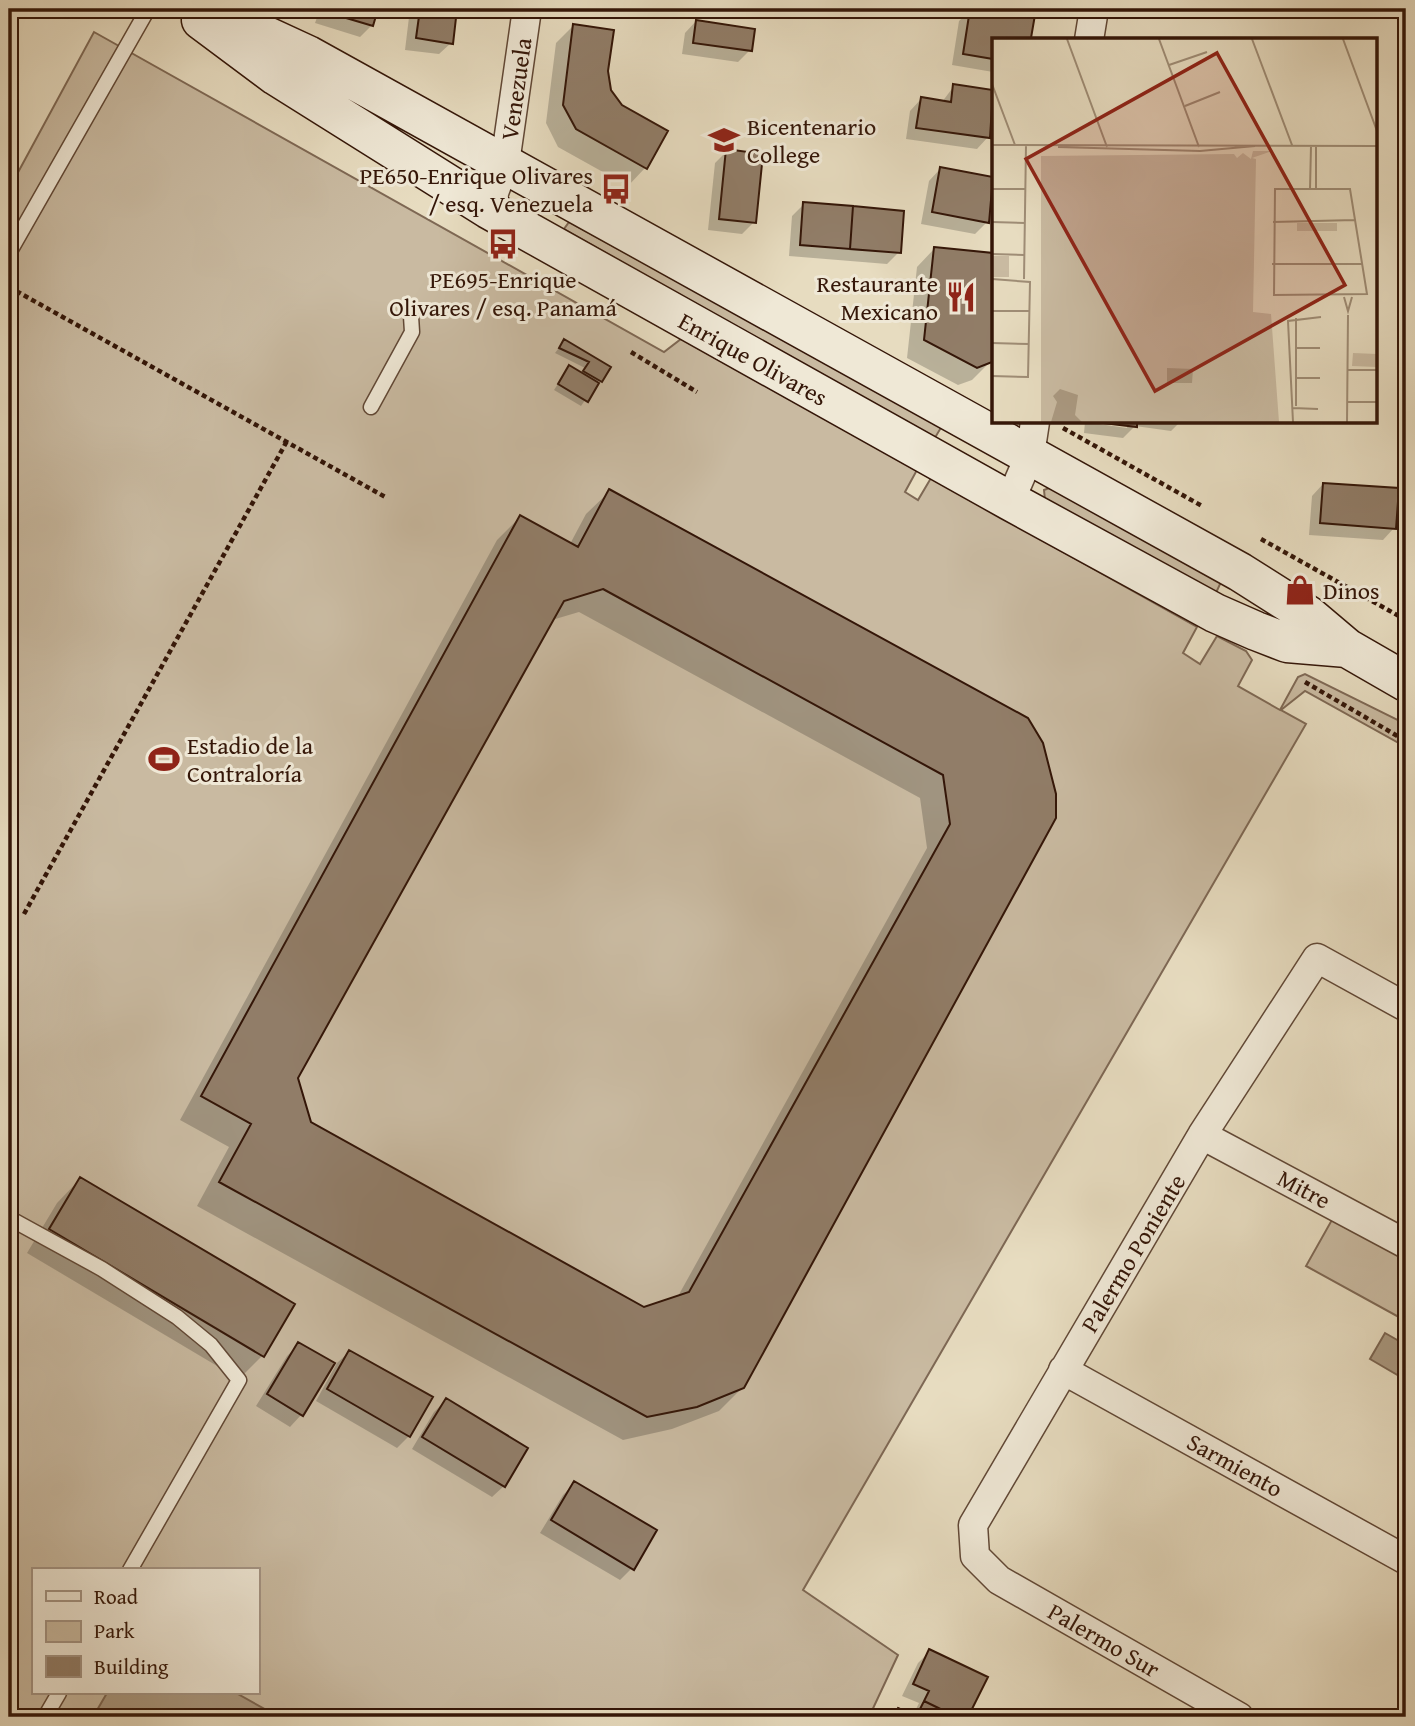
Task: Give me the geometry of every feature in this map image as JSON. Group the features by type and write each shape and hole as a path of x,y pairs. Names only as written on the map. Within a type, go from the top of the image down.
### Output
{"main road":[{"name":"Enrique Olivares","path":"188,9 276,76 488,209 1010,501 1215,613 1256,631 1287,643 1317,648 1347,648"},
{"name":"Enrique Olivares","path":"208,9 308,55 505,163 992,418"},
{"name":"Enrique Olivares","path":"1003,424 1032,439 1308,615 1347,648 1406,682"}],"street":[{"name":"Venezuela","path":"488,209 505,163 527,9"},
{"path":"1089,38 1094,9"},
{"path":"1010,501 1032,439"},
{"name":"Palermo Poniente","path":"975,1556 973,1525 1202,1135 1317,958 1406,1007"},
{"name":"Mitre","path":"1202,1135 1406,1244"},
{"name":"Sarmiento","path":"1063,1370 1406,1560"},
{"name":"Palermo Sur","path":"975,1556 999,1580 1239,1717"}],"lane":[{"path":"9,253 148,9"},
{"path":"371,407 412,332 411,316"},
{"path":"9,1217 102,1269 177,1317 211,1345 239,1380 131,1568"},
{"path":"45,1717 58,1694"}],"path":[{"path":"9,287 387,498"},
{"path":"631,352 697,392"},
{"path":"24,914 286,442"}],"green space":[{"path":"94,32 664,352 681,339 917,470 905,492 918,500 931,478 1197,627 1183,653 1200,664 1217,636 1246,651 1252,660 1238,686 1280,710 1298,677 1305,674 1406,724 1406,747 1305,691 1281,710 1306,724 803,1590 898,1655 869,1717 9,1717 9,189"},
{"path":"569,222 942,426 933,441 564,229"},
{"path":"1052,487 1221,582 1215,595 1045,500 1044,490"},
{"path":"1333,1218 1406,1258 1406,1321 1306,1266"}],"shaded area":[{"path":"1385,1333 1406,1345 1406,1380 1370,1359"},
{"path":"106,1694 238,1694 279,1717 93,1717"}],"building":[{"path":"327,9 378,9 373,26 326,12"},
{"path":"420,9 457,9 453,44 416,38"},
{"path":"970,9 1036,9 1031,38 992,38 992,59 963,54"},
{"path":"696,20 755,29 752,51 693,43"},
{"path":"573,24 614,30 608,71 611,90 622,105 668,131 647,169 576,129 563,105"},
{"path":"953,84 992,90 990,138 916,128 921,97 951,102"},
{"path":"726,149 763,154 756,223 719,219"},
{"path":"940,167 992,177 989,223 932,212"},
{"path":"803,202 853,206 850,249 800,245"},
{"path":"853,206 904,211 901,253 850,249"},
{"name":"Restaurante Mexicano","path":"934,247 992,253 992,362 977,368 924,340"},
{"path":"564,339 611,367 602,382 583,371 589,362 559,348"},
{"path":"569,365 599,383 588,402 558,384"},
{"path":"1112,424 1137,424 1137,427"},
{"path":"1323,483 1399,488 1396,529 1320,523"},
{"path":"609,489 1028,718 1043,743 1056,794 1056,818 744,1388 697,1407 647,1417 219,1182 251,1124 201,1096 520,515 578,547","holes":["603,589 943,775 950,824 689,1292 644,1307 311,1122 298,1078 564,601"]},
{"path":"80,1177 295,1304 264,1357 49,1229"},
{"path":"298,1342 335,1363 303,1416 267,1394"},
{"path":"349,1350 433,1397 410,1437 327,1389"},
{"path":"446,1398 528,1448 505,1487 422,1437"},
{"path":"574,1481 657,1530 634,1570 551,1520"},
{"path":"929,1649 988,1677 968,1717 957,1717 924,1701 929,1691 913,1684"},
{"path":"924,1701 957,1717 916,1717"},
{"path":"898,1708 916,1717 893,1717"}],"place":[{"name":"Bicentenario College","path":"724,140"},
{"name":"PE650-Enrique Olivares / esq. Venezuela","path":"616,189"},
{"name":"PE695-Enrique Olivares / esq. Panamá","path":"503,244"},
{"name":"Restaurante Mexicano","path":"961,297"},
{"name":"Dinos","path":"1300,590"},
{"name":"Estadio de la Contraloría","path":"164,759"}]}
